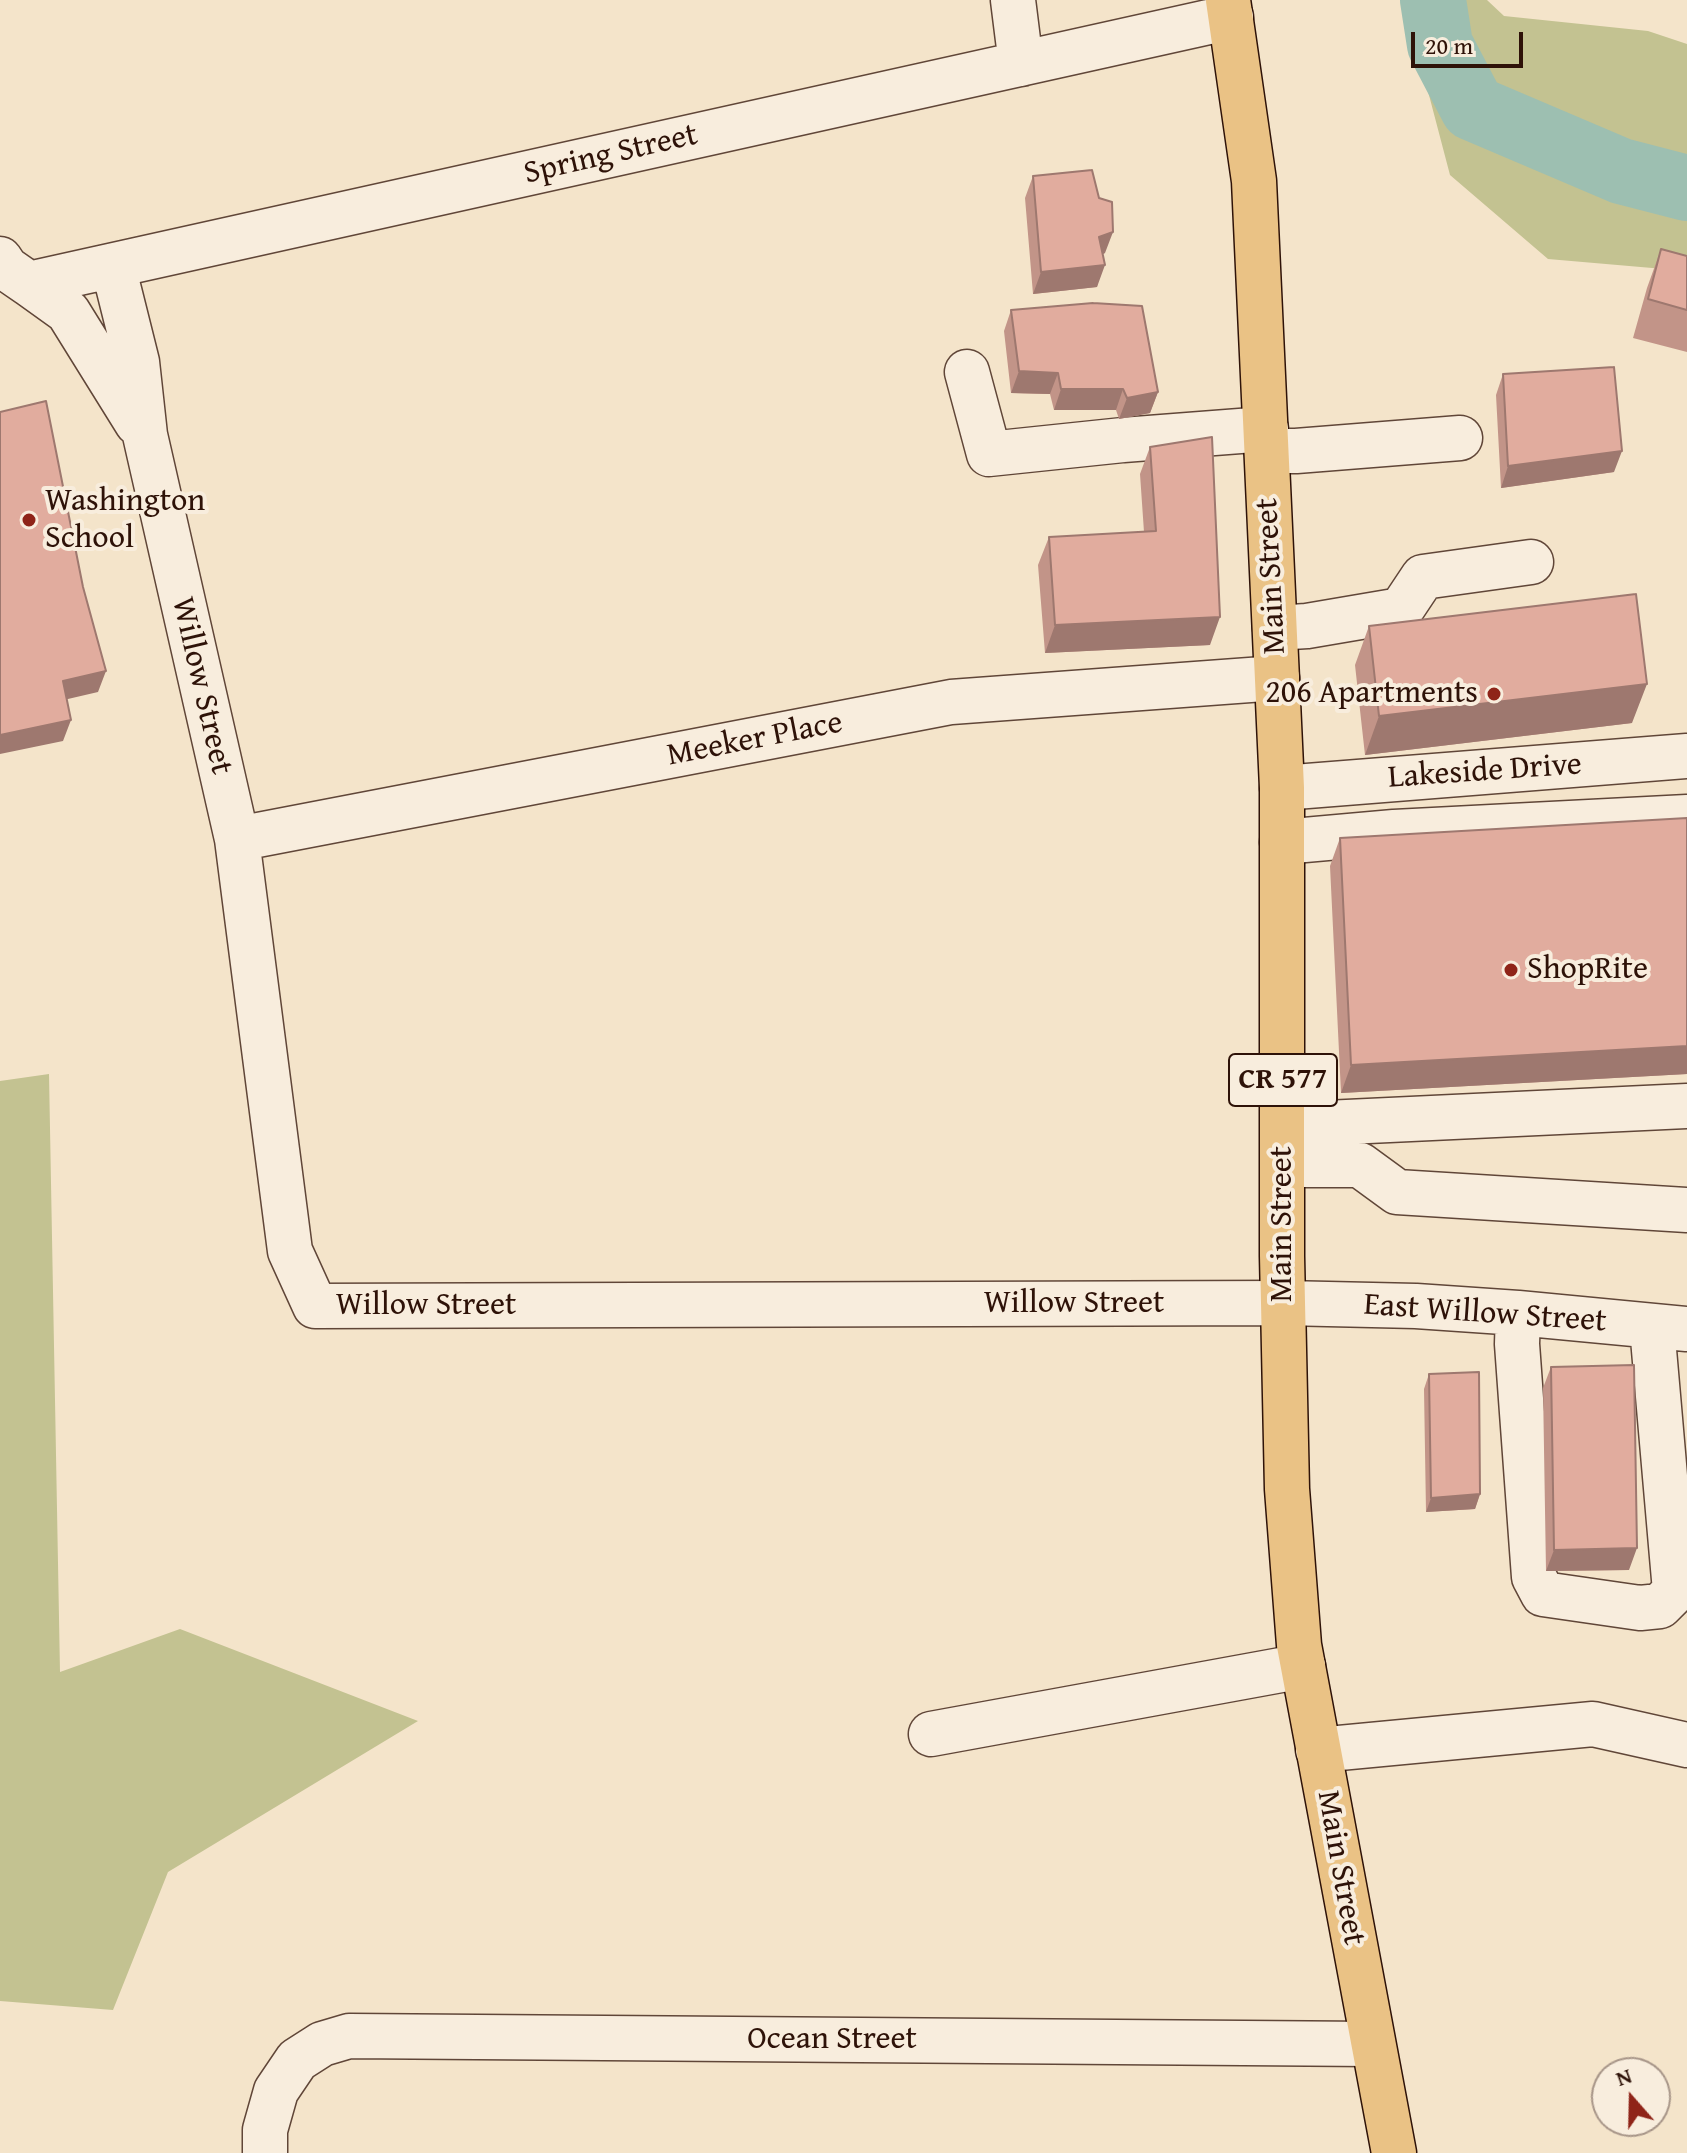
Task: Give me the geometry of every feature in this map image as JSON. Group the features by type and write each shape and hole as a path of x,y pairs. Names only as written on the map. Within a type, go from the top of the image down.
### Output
{"main road":[{"name":"Main Street","path":"1229,9 1254,181 1282,788 1287,1489 1299,1645 1394,2153"}],"street":[{"path":"1013,0 1021,64"},
{"name":"Spring Street","path":"15,272 113,266 1021,64 1229,9"},
{"name":"Willow Street","path":"113,266 137,362 145,435 237,839 290,1251 315,1306 1284,1303"},
{"name":"Willow Street","path":"15,272 68,312 145,435"},
{"path":"967,372 989,454 1123,440 1266,440 1296,451 1460,438"},
{"path":"1275,628 1307,626 1401,610 1423,577 1531,562"},
{"name":"Meeker Place","path":"237,839 951,702 1277,678"},
{"name":"Lakeside Drive","path":"1282,788 1687,756"},
{"path":"1282,842 1394,832 1687,817"},
{"path":"1283,1145 1687,1106"},
{"path":"1283,1145 1360,1165 1397,1192 1687,1210"},
{"name":"East Willow Street","path":"1284,1303 1416,1306 1670,1328"},
{"path":"1518,1313 1517,1344 1534,1577 1543,1594 1640,1608 1660,1606 1675,1591 1653,1354 1670,1328"},
{"path":"931,1734 1303,1666"},
{"path":"1318,1750 1593,1724 1687,1745"},
{"name":"Ocean Street","path":"265,2153 265,2130 276,2091 297,2060 322,2044 349,2036 1372,2044"}],"shaded area":[{"path":"1404,0 1487,0 1504,16 1648,31 1687,44 1687,271 1548,259 1450,175"},
{"path":"49,1074 60,1672 180,1629 418,1721 168,1872 113,2010 0,2001 0,1081"}],"building":[{"path":"1092,170 1099,198 1112,202 1113,232 1099,237 1105,265 1041,272 1033,176"},
{"path":"1661,249 1687,256 1687,310 1648,299"},
{"path":"1093,303 1142,306 1158,392 1127,398 1123,389 1061,389 1058,373 1019,371 1011,310"},
{"path":"1614,367 1622,451 1508,466 1503,374"},
{"name":"Washington School","path":"46,401 83,587 106,671 63,681 71,720 0,735 0,412"},
{"path":"1212,437 1220,617 1055,625 1049,537 1156,531 1150,447"},
{"path":"1636,594 1647,684 1379,716 1369,626"},
{"name":"ShopRite","path":"1687,818 1687,1046 1351,1065 1340,838"},
{"path":"1634,1365 1637,1548 1554,1550 1551,1367"},
{"path":"1479,1372 1480,1494 1431,1498 1429,1374"}],"waterway":[{"path":"1433,0 1440,45 1473,108 1621,171 1687,188"}],"place":[{"name":"Washington School","path":"29,520"},
{"name":"206 Apartments","path":"1494,694"},
{"name":"ShopRite","path":"1511,970"}]}
